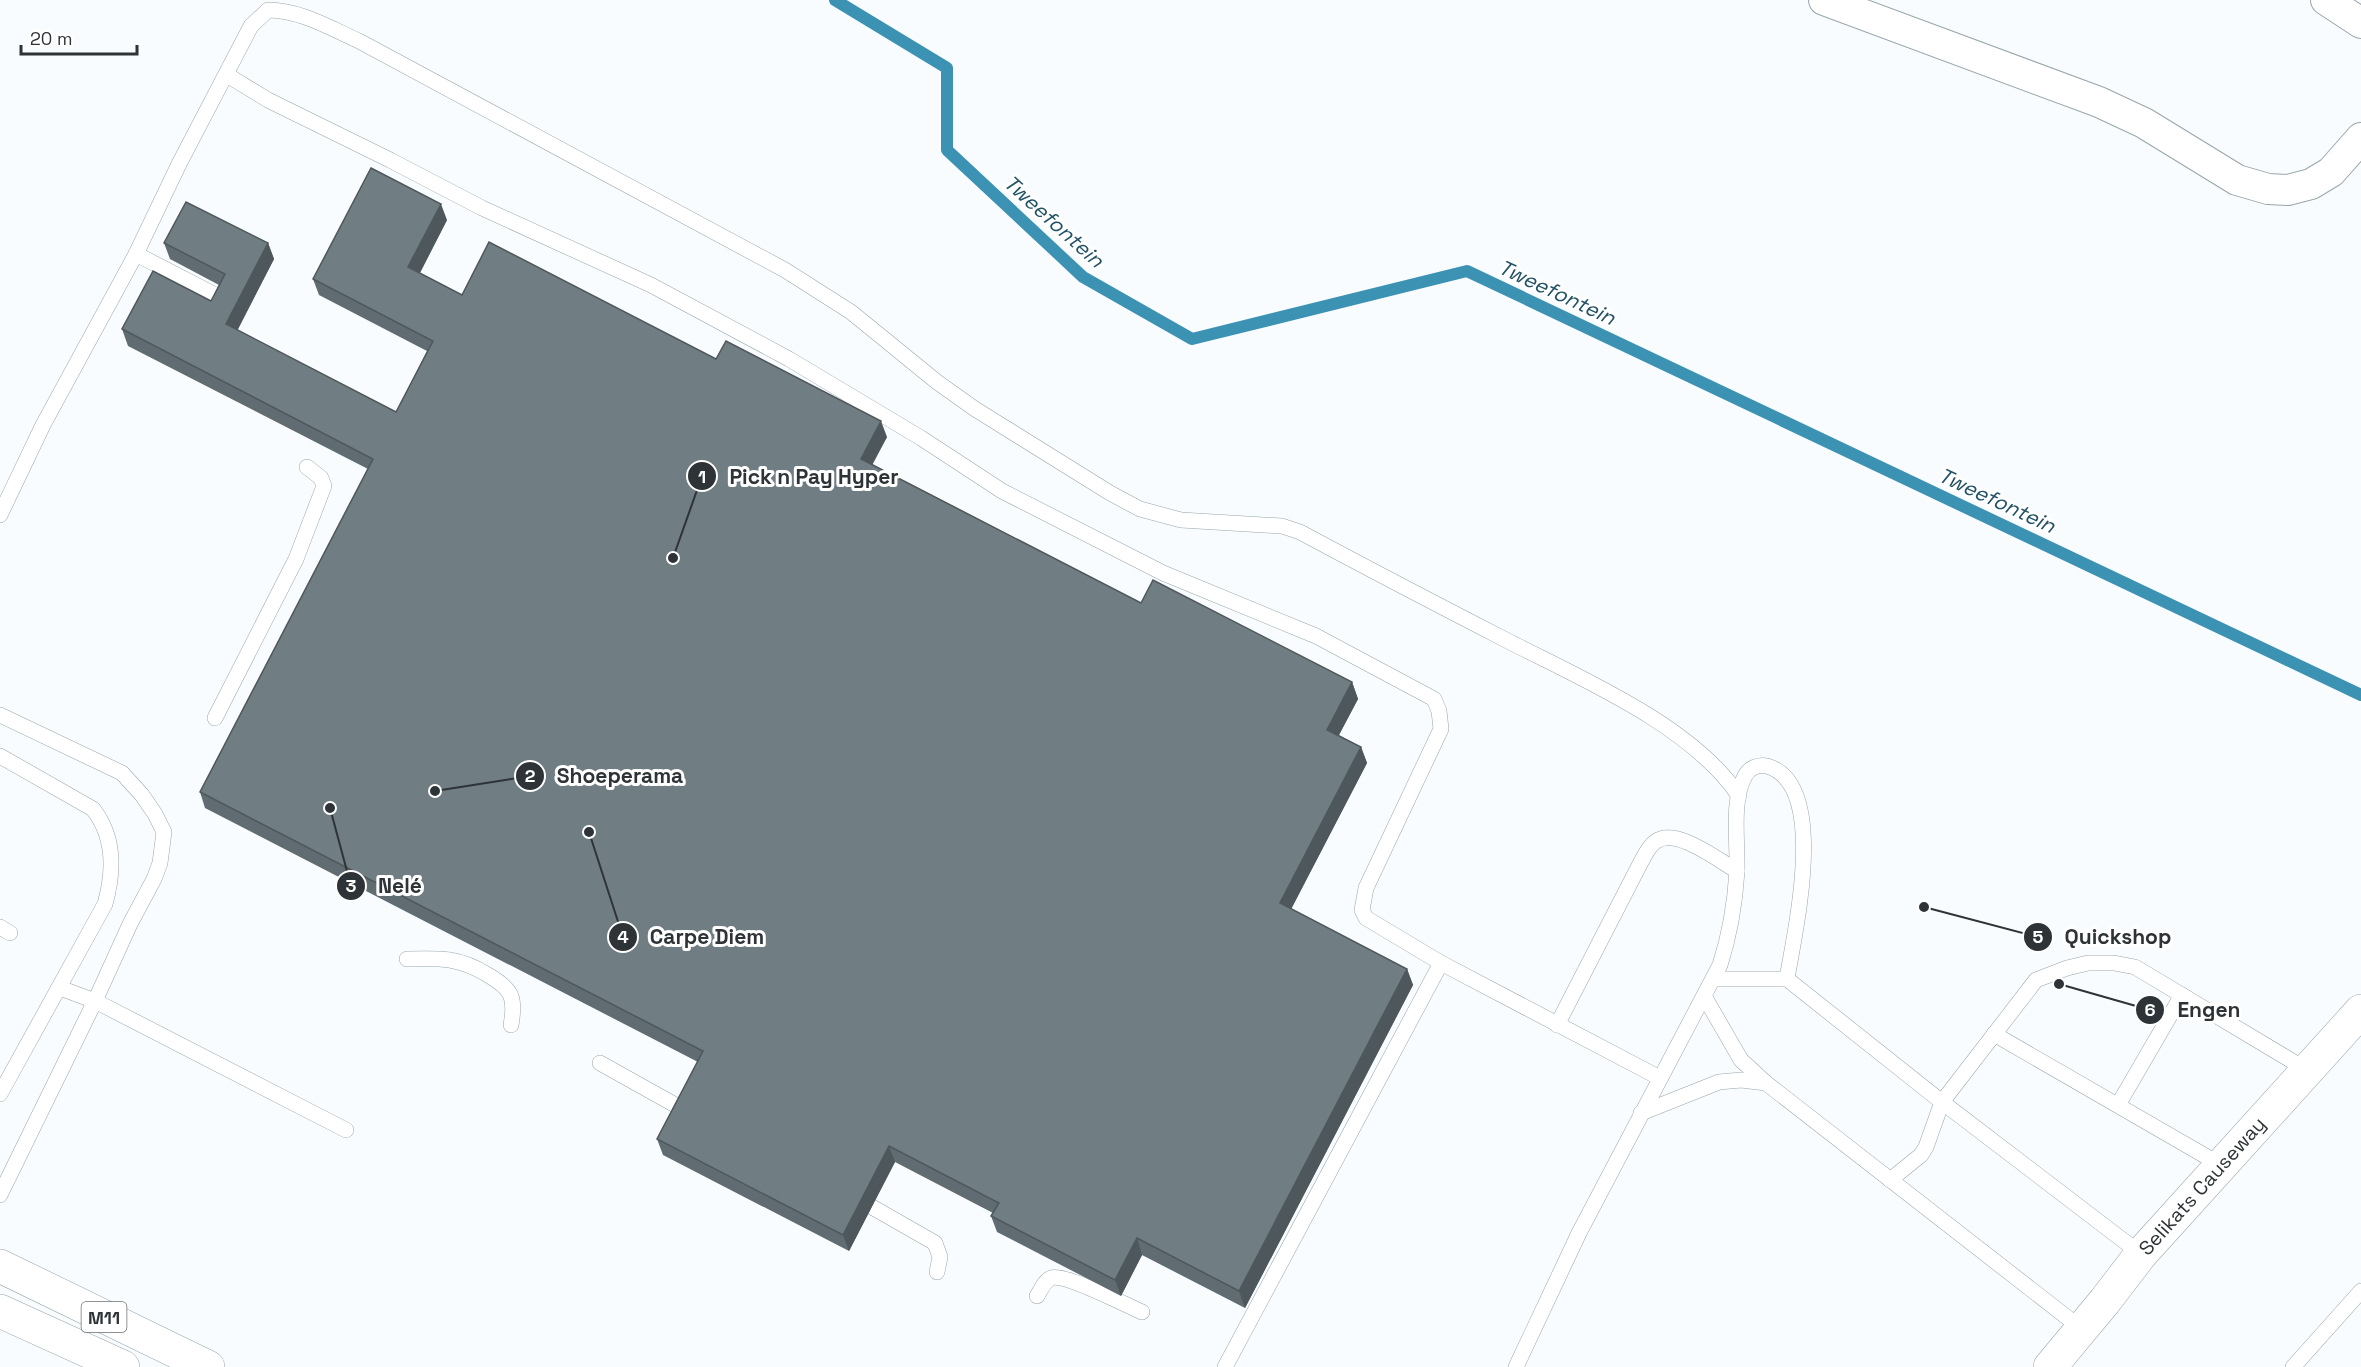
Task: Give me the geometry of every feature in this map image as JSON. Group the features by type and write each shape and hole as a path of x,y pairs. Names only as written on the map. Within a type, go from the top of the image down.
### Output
{"street":[{"path":"1824,0 2098,102 2144,123 2237,180 2268,189 2288,190 2311,184 2331,172 2361,138"},
{"name":"Selikats Causeway","path":"2049,1367 2141,1254 2361,1011"},
{"name":"M11","path":"0,1266 208,1367"},
{"name":"M11","path":"0,1311 123,1367"}],"lane":[{"path":"0,515 43,425 136,254 179,164 251,26 268,10 284,10 309,18 359,41 785,270 851,312 937,382 975,409 1110,493 1140,509 1171,518 1232,525 1282,526 1300,532 1650,716 1708,760 1726,777 1738,796"},
{"path":"227,75 268,100 482,208 651,285 789,358 921,438 1002,492 1163,573 1316,636 1434,699 1439,711 1441,729 1366,888 1362,910 1366,918 1441,963 1660,1078"},
{"path":"136,254 221,298"},
{"path":"215,718 296,559 324,486 321,478 307,467"},
{"path":"0,715 122,773 142,795 164,832 160,863 154,879 130,924 0,1195"},
{"path":"0,756 93,809 101,819 108,835 111,858 105,904 0,1094"},
{"path":"1516,1367 1579,1233 1714,979 1731,926 1737,871 1738,796 1743,778 1748,771 1757,766 1768,766 1783,776 1792,787 1800,806 1804,833 1804,862 1787,979"},
{"path":"1557,1025 1641,862 1656,840 1665,837 1679,837 1737,871"},
{"path":"407,959 447,958 471,964 505,984 514,1007 511,1025"},
{"path":"1225,1367 1441,963"},
{"path":"1890,1180 1916,1161 1926,1147 1942,1102 2036,981 2077,965 2114,963 2135,967 2307,1070"},
{"path":"1714,979 1787,979 1942,1102 2141,1254"},
{"path":"60,987 95,1001 346,1130"},
{"path":"2118,1105 2182,994"},
{"path":"1704,996 1742,1060 1766,1083 2082,1329"},
{"path":"1994,1034 2221,1165"},
{"path":"600,1063 686,1111"},
{"path":"1641,1113 1719,1082 1742,1080 1766,1083"},
{"path":"872,1207 935,1243 940,1257 937,1272"},
{"path":"1037,1296 1050,1278 1067,1278 1142,1312"},
{"path":"2293,1367 2361,1291"}],"building":[{"path":"371,168 441,204 408,267 462,295 489,242 716,359 726,341 881,421 861,459 1141,603 1153,580 1352,682 1327,730 1361,747 1280,903 1407,969 1239,1291 1137,1238 1115,1280 991,1216 999,1203 889,1146 843,1235 657,1139 703,1051 200,792 373,459 122,329 153,271 211,301 225,274 164,243 186,202 268,243 226,324 396,412 433,341 313,279"}],"waterway":[{"name":"Tweefontein","path":"835,0 947,68 947,150 1083,277 1192,339 1467,271 2361,695"}],"place":[{"name":"Pick n Pay Hyper","path":"673,558"},
{"name":"Shoeperama","path":"435,791"},
{"name":"Nelé","path":"330,808"},
{"name":"Carpe Diem","path":"589,832"},
{"name":"Quickshop","path":"1924,907"},
{"name":"Engen","path":"2059,984"}]}
